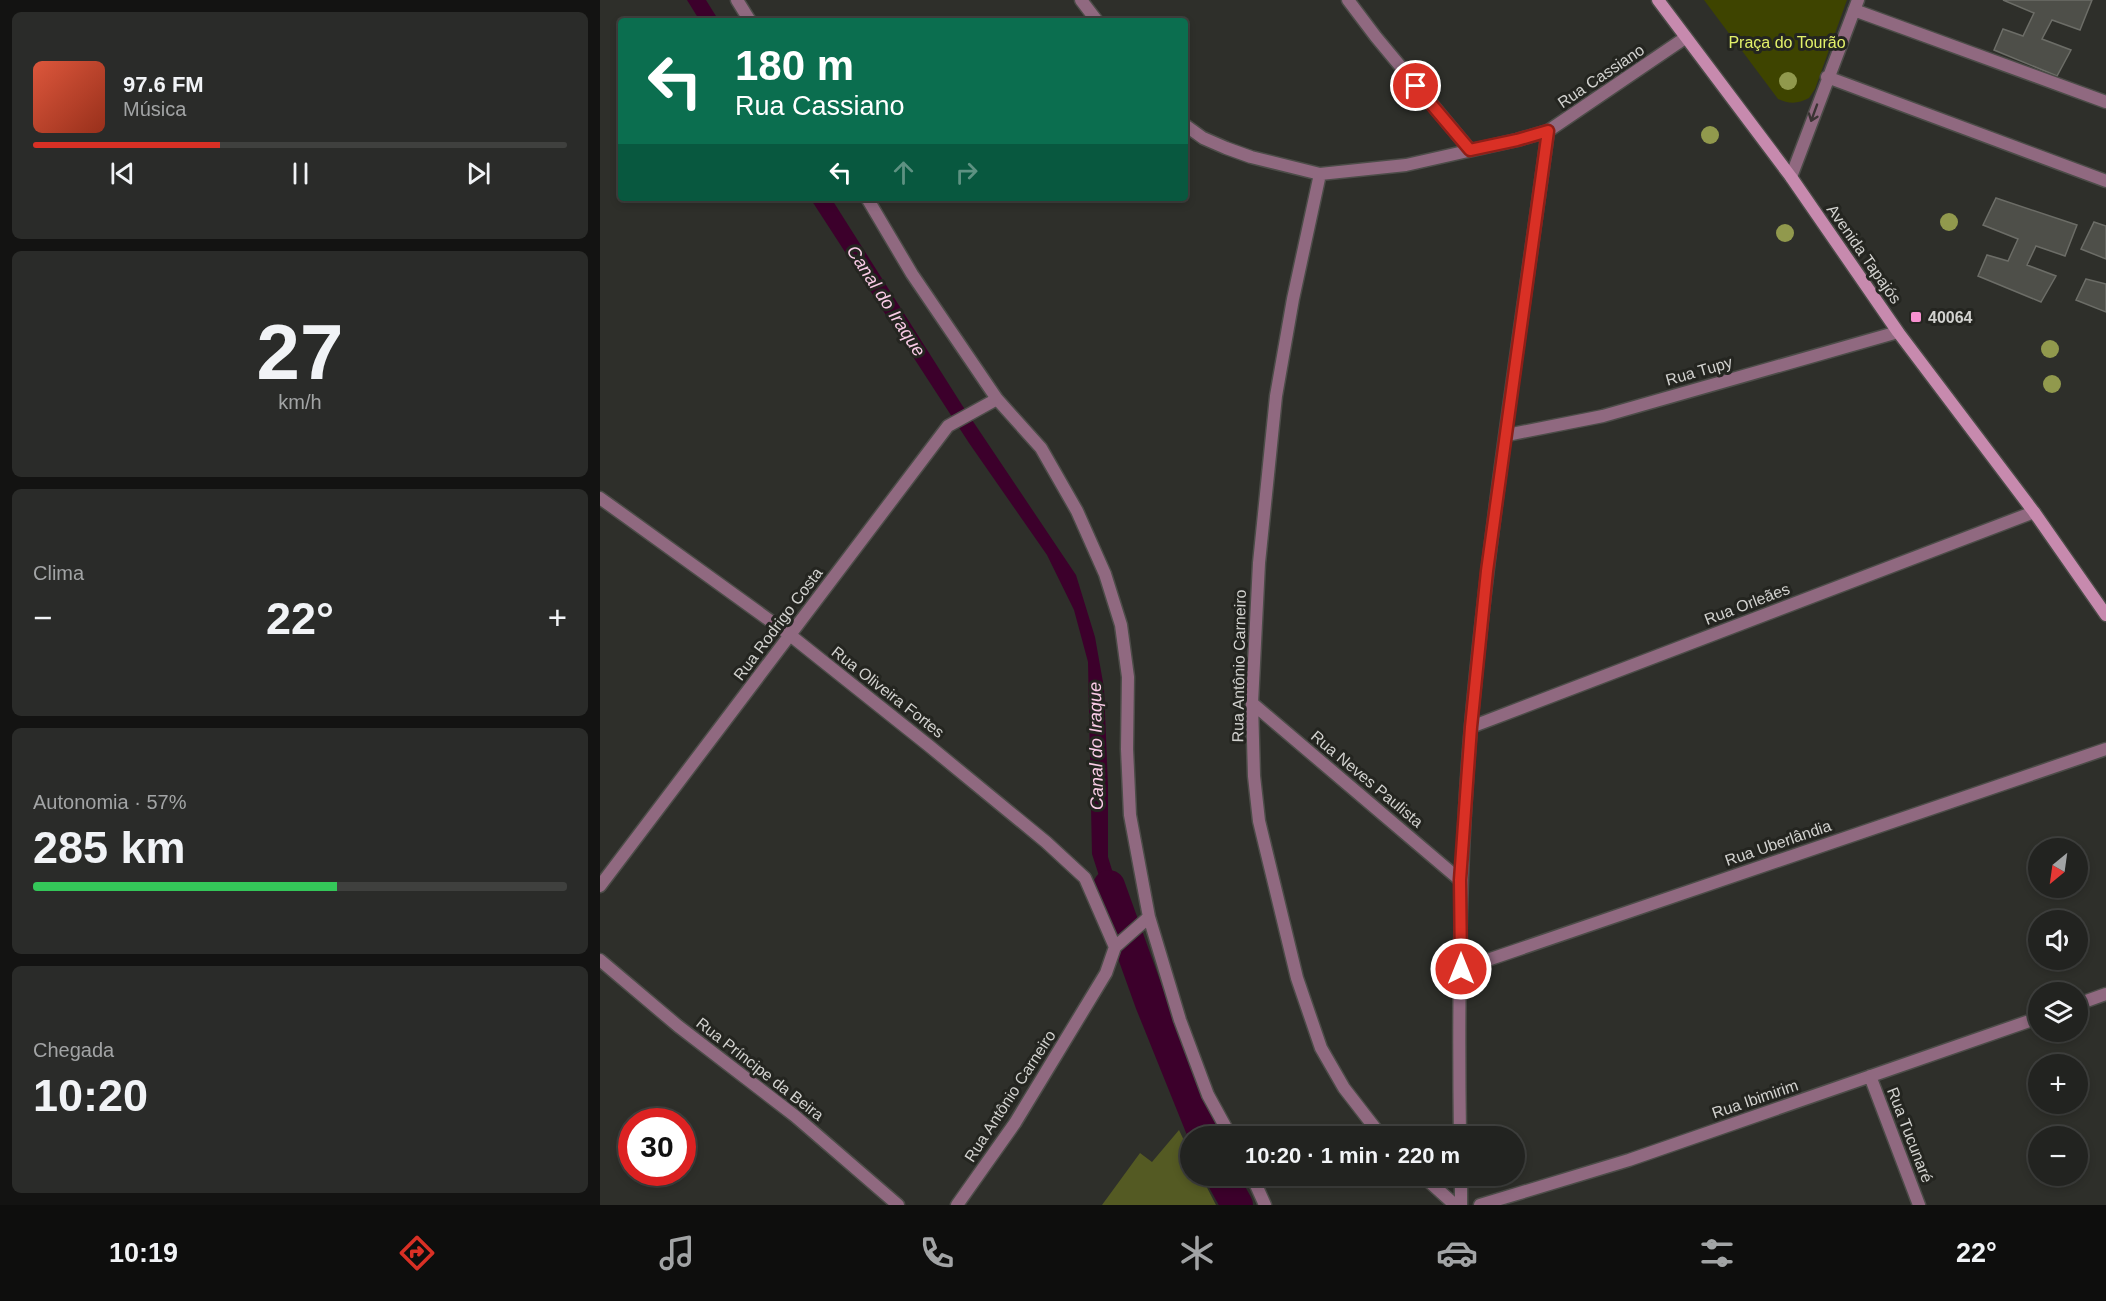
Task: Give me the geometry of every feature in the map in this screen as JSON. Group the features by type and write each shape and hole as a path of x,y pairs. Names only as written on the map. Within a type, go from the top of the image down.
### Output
{"main road":[{"name":"Avenida Tapajós","path":"1658,0 1791,177 1898,332 2034,512 2106,615"}],"street":[{"path":"736,0 748,18"},
{"path":"1081,0 1095,18"},
{"path":"1348,0 1470,150"},
{"path":"1791,177 1856,5 2106,102"},
{"name":"Rua Cassiano","path":"1188,127 1203,138 1251,157 1320,174 1406,165 1548,131 1685,38"},
{"path":"1827,77 2106,181"},
{"path":"1460,1126 1460,880 1471,727 1487,571 1548,131"},
{"name":"Rua Antônio Carneiro","path":"1320,174 1293,299 1276,396 1259,563 1252,703 1254,776 1259,821 1297,978 1321,1047 1344,1088 1373,1126"},
{"path":"869,201 912,274 997,399 1041,448 1077,511 1105,574 1121,625 1128,676 1127,749 1130,815 1149,916 1180,1020 1208,1095 1225,1126"},
{"name":"Rua Tupy","path":"1506,435 1603,416 1898,332"},
{"name":"Rua Rodrigo Costa","path":"600,886 948,426 997,399"},
{"name":"Rua Oliveira Fortes","path":"600,498 790,635 1046,842 1085,878 1115,947"},
{"name":"Rua Orleães","path":"1471,727 2034,512"},
{"name":"Rua Neves Paulista","path":"1252,703 1460,880"},
{"name":"Rua Uberlândia","path":"1461,969 2106,749"},
{"name":"Rua Antônio Carneiro","path":"957,1205 1015,1123 1106,973 1115,947 1149,916"},
{"name":"Rua Príncipe da Beira","path":"600,960 678,1026 795,1116 898,1205"},
{"path":"2088,1000 2106,994"},
{"name":"Rua Ibimirim","path":"1480,1205 1629,1160 2028,1021"},
{"name":"Rua Tucunaré","path":"1870,1076 1919,1205"},
{"path":"1256,1186 1265,1205"},
{"path":"1434,1186 1455,1205"},
{"path":"1461,1186 1461,1205"}],"green space":[{"name":"Praça do Tourão","path":"1704,0 1847,0 1815,89 1809,98 1794,103 1778,99"},
{"path":"1179,1130 1180,1186 1206,1186 1216,1205 1102,1205 1140,1153 1152,1162"}],"water":[{"path":"687,0 706,0 717,18 698,18"},
{"path":"812,201 833,201 962,405 1076,575 1095,637 1104,688 1108,857 1128,922 1116,929 1092,854 1088,662 1074,610 1047,555 969,443"}],"building":[{"path":"2003,0 2092,0 2080,30 2052,20 2042,39 2071,50 2057,76 1994,50 2003,29 2023,36 2034,13"},
{"path":"1996,198 2077,225 2065,256 2036,246 2027,265 2056,276 2041,302 1978,276 1987,255 2008,261 2018,239 1983,225"},
{"path":"2094,222 2106,226 2106,259 2081,249"},
{"path":"2086,279 2106,284 2106,312 2076,300"}],"waterway":[{"name":"Canal do Iraque","path":"1109,886 1151,1003 1201,1126"},
{"name":"Canal do Iraque","path":"1227,1186 1237,1205"}],"place":[{"name":"40064","path":"1916,317"}],"route":[{"path":"1416,86 1470,150 1548,131 1487,571 1471,727 1460,880 1461,969"}]}
